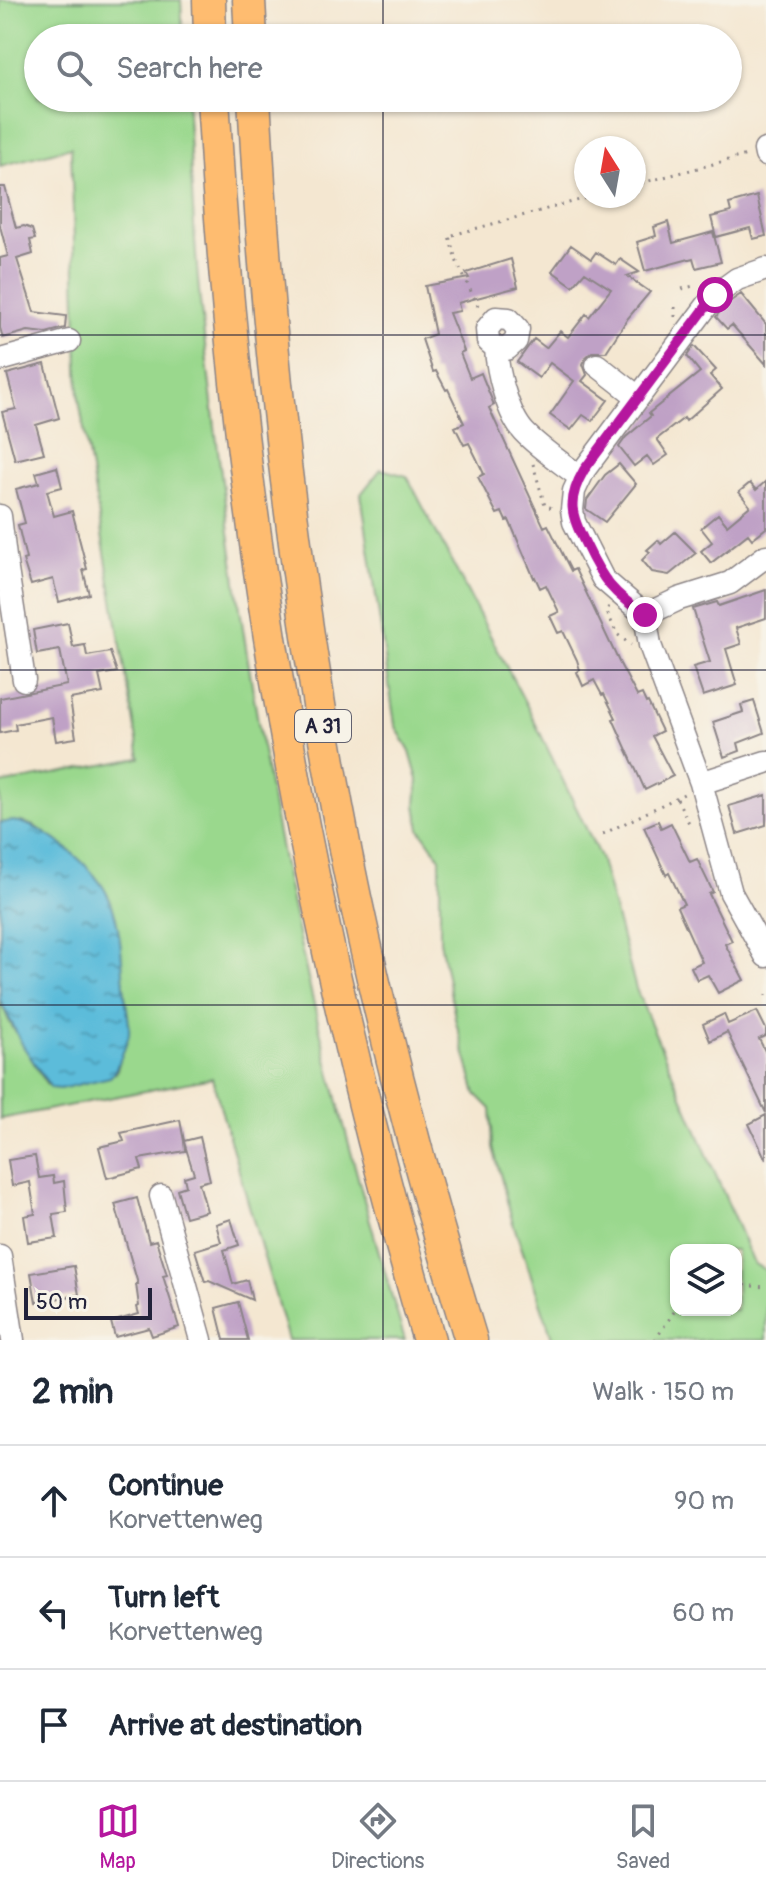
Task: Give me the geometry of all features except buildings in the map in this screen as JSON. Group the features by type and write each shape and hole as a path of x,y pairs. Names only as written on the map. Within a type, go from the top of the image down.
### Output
{"highway":[{"path":"209,0 210,24"},
{"path":"249,0 250,24"},
{"name":"A 31","path":"214,112 234,374 257,563 291,777 349,1048 381,1177 429,1340"},
{"name":"A 31","path":"255,112 264,269 282,449 314,675 347,855 391,1049 428,1197 471,1340"}],"street":[{"path":"766,269 737,279 715,295 580,477 574,491 572,514 603,579 645,615 650,645 701,783 731,893 766,956"},
{"path":"491,338 497,369 520,426 580,477"},
{"path":"0,360 69,341"},
{"path":"597,365 638,397"},
{"path":"0,516 3,557 24,680"},
{"path":"645,615 679,599 730,583 766,556"},
{"path":"701,783 766,762"},
{"path":"161,1196 201,1340"},
{"path":"0,1256 13,1340"}],"path":[{"path":"646,182 765,153"},
{"path":"491,338 456,260 449,236 574,202"},
{"path":"540,445 532,466 545,506 572,514"},
{"path":"619,595 606,610 617,634 628,645 650,645"},
{"path":"603,834 677,799 701,783"},
{"path":"742,1285 766,1287"},
{"path":"655,1340 671,1316"}],"green space":[{"path":"0,0 181,0 182,24 24,24 24,112 188,112 196,250 208,371 236,581 270,791 295,921 323,1041 353,1161 405,1340 288,1340 212,1078 0,1119 0,1000 47,1085 116,1073 129,1030 116,918 95,876 61,844 34,826 21,822 0,823 0,784 140,758 79,400 71,147 0,166"},
{"path":"381,469 407,476 528,708 600,857 636,989 754,1264 766,1270 766,1340 553,1340 512,1220 493,1147 491,1109 476,1094 456,1022 440,941 440,858 420,829 416,805 418,780 410,752 395,725 361,494"}],"water":[{"path":"13,821 40,831 69,850 94,875 110,900 119,935 129,1029 121,1057 110,1077 60,1089 51,1088 23,1046 0,1000 0,823"}],"route":[{"path":"645,615 603,579 574,522 574,491 584,470 715,295"}]}
